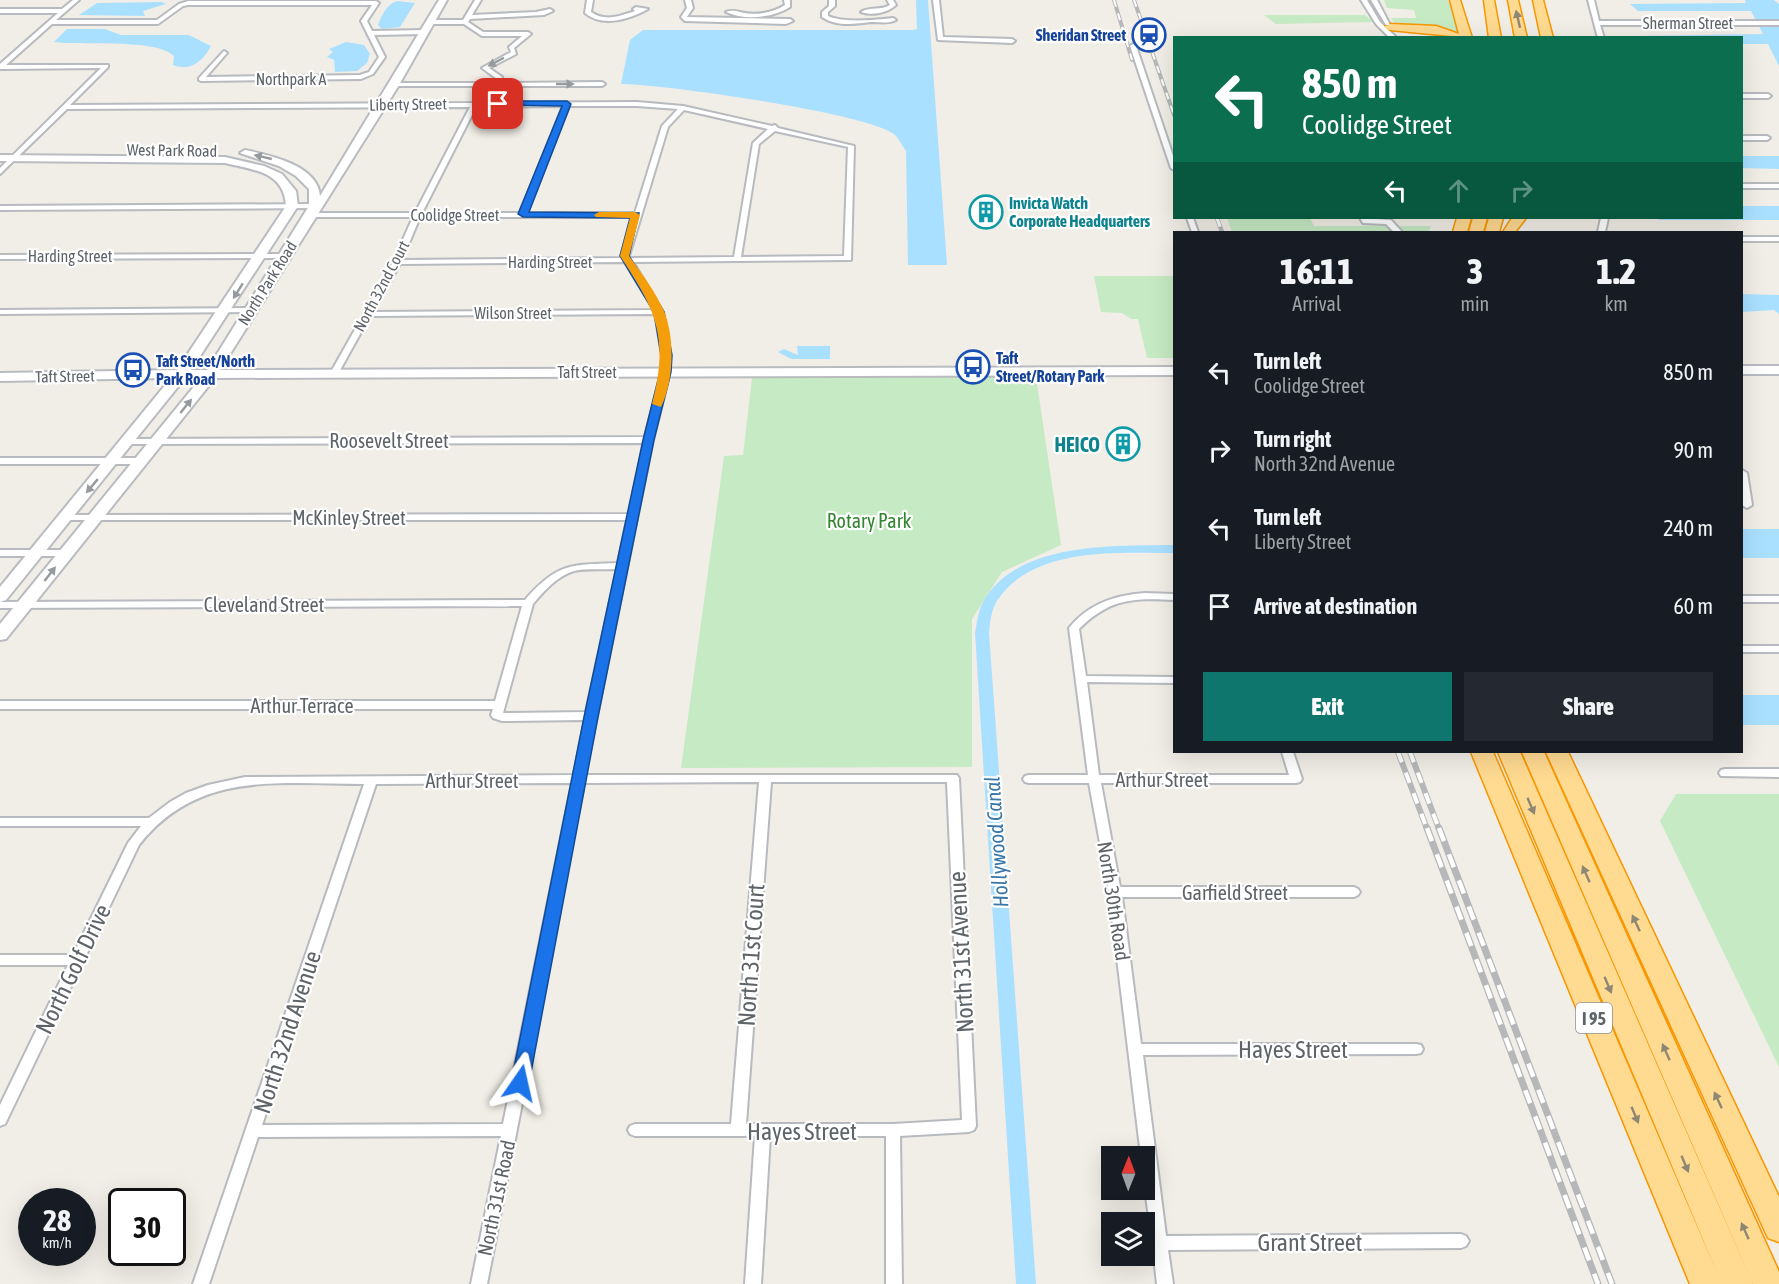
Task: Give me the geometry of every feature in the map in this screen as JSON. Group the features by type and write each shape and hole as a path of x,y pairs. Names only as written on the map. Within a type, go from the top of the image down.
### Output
{"highway":[{"path":"1479,0 1484,36"},
{"path":"1489,0 1494,36"},
{"path":"1501,0 1508,36"},
{"path":"1514,0 1521,36"},
{"path":"1538,0 1547,36"},
{"path":"1453,1 1465,36"},
{"path":"1394,34 1436,29 1454,36"},
{"name":"I 95","path":"1482,753 1706,1284"},
{"path":"1509,753 1737,1284"},
{"path":"1533,753 1769,1284"},
{"path":"1557,753 1779,1229"}],"street":[{"path":"0,67 76,0"},
{"name":"North Park Road","path":"0,636 211,374 312,211 322,201 394,85 443,0"},
{"path":"466,20 478,0"},
{"path":"590,0 588,13 597,18 620,18 639,10"},
{"path":"688,0 690,8 685,19 781,21"},
{"path":"736,12 753,15 774,13 788,6 787,0"},
{"path":"832,0 832,6 825,12 825,16 831,20 885,21"},
{"path":"873,11 891,8 893,5 890,0"},
{"path":"936,0 940,39 1012,41"},
{"path":"1364,0 1374,18 1394,34"},
{"path":"1374,0 1394,34"},
{"path":"1591,0 1600,36"},
{"name":"Northpark A","path":"51,22 158,22 181,5 188,3 375,3 364,21 382,57 371,73 356,78 201,79 224,53"},
{"path":"0,11 62,11"},
{"path":"432,21 466,20 539,12"},
{"path":"466,20 482,34 528,34 512,50 514,53 485,68 500,78 498,84"},
{"name":"Sherman Street","path":"1597,23 1779,23"},
{"path":"370,35 424,34"},
{"path":"1133,46 1173,165"},
{"path":"0,67 106,66 0,172"},
{"path":"394,85 602,84"},
{"path":"1743,96 1768,96"},
{"name":"North 32nd Court","path":"335,372 397,261 417,216 475,104"},
{"path":"523,214 567,104"},
{"name":"Liberty Street","path":"67,107 637,104 683,108 851,146 848,258"},
{"path":"629,261 625,256 635,215 665,126 683,108"},
{"path":"737,259 756,143 775,127"},
{"path":"1743,138 1767,138"},
{"name":"West Park Road","path":"0,150 236,152 275,160 296,169 312,186"},
{"name":"West Park Road","path":"0,158 225,160 272,173 291,191"},
{"path":"292,206 291,191 335,177"},
{"path":"312,186 312,211"},
{"path":"1743,186 1779,186"},
{"name":"North Park Road","path":"0,597 181,375 226,310 292,206"},
{"name":"Coolidge Street","path":"0,208 292,206 312,211 417,216 635,215"},
{"path":"1365,219 1388,222 1397,231"},
{"path":"1743,239 1779,239"},
{"name":"Harding Street","path":"0,256 285,256"},
{"name":"Harding Street","path":"397,261 848,258"},
{"name":"North 31st Road","path":"479,1284 591,717 649,440 666,372 664,330 659,312 629,261"},
{"path":"0,312 250,310"},
{"name":"Wilson Street","path":"368,314 659,312"},
{"path":"1743,370 1779,370"},
{"name":"Taft Street","path":"0,377 335,372 1173,371"},
{"name":"Roosevelt Street","path":"128,441 649,440"},
{"path":"0,461 141,461"},
{"path":"1743,479 1747,505"},
{"name":"McKinley Street","path":"66,517 633,517"},
{"path":"0,553 67,553"},
{"path":"591,717 501,717 497,715 528,603 548,582 573,568 624,566"},
{"name":"North 30th Road","path":"1165,1284 1115,891 1094,779 1074,628 1089,612 1113,599 1173,597"},
{"path":"1743,599 1779,599"},
{"name":"Cleveland Street","path":"0,605 528,603"},
{"path":"1743,649 1779,649"},
{"path":"1081,679 1173,680"},
{"name":"Arthur Terrace","path":"0,705 499,705"},
{"name":"Arthur Street","path":"1029,779 1296,779 1288,753"},
{"path":"1725,772 1779,773"},
{"name":"Arthur Street","path":"150,822 193,795 230,783 263,780 953,778"},
{"name":"North 31st Avenue","path":"953,778 969,1126"},
{"name":"North 32nd Avenue","path":"201,1284 371,780"},
{"name":"North 31st Court","path":"738,1131 765,780"},
{"path":"0,822 150,822"},
{"name":"North Golf Drive","path":"0,1120 130,848 150,822"},
{"name":"Garfield Street","path":"1115,891 1354,892"},
{"path":"0,960 77,960"},
{"name":"Hayes Street","path":"1134,1050 1416,1049"},
{"name":"Hayes Street","path":"635,1130 894,1130 969,1126"},
{"path":"254,1131 510,1130"},
{"path":"894,1130 894,1284"},
{"path":"753,1284 763,1131"},
{"name":"Grant Street","path":"1158,1243 1461,1241"}],"green space":[{"path":"1384,0 1447,0 1460,33 1395,24 1391,18 1416,18 1414,10 1387,8"},
{"path":"1264,15 1365,15 1374,22 1276,24"},
{"path":"1227,219 1310,219 1314,226 1431,226 1429,231 1232,231"},
{"path":"1094,276 1173,276 1173,358 1147,358 1138,319 1131,319 1122,313 1101,312"},
{"name":"Rotary Park","path":"1036,377 1061,545 1002,572 972,619 972,767 681,768 724,456 743,455 752,378"},
{"path":"1676,794 1779,794 1779,1067 1660,821"}],"water":[{"path":"916,0 928,0 947,265 908,265 906,151 896,136 879,127 809,109 719,94 621,84 630,40 643,30 913,30 917,29"},
{"path":"1745,0 1774,0 1779,4 1779,66 1768,44 1743,44 1743,36 1636,36 1763,34 1751,11 1638,11 1630,4 1746,3"},
{"path":"397,1 415,3 400,27 382,29 378,25 383,14 390,5"},
{"path":"162,2 166,4 143,11 145,16 79,15 97,3"},
{"path":"67,29 105,29 121,35 189,35 211,46 196,64 179,67 173,65 174,56 165,50 151,47 54,42"},
{"path":"346,42 364,45 370,54 367,63 357,71 335,72 334,60 327,57 333,52 329,49"},
{"path":"1743,156 1779,156 1779,169 1743,168"},
{"path":"1743,206 1779,206 1779,220 1659,220 1743,219"},
{"path":"1743,294 1779,295 1779,314 1774,310 1743,312"},
{"path":"797,346 830,346 830,359 791,359 778,352 784,349 798,355"},
{"path":"1743,529 1779,529 1779,558 1743,558"},
{"path":"1743,695 1779,695 1779,725 1743,725"}],"waterway":[{"name":"Hollywood Canal","path":"1026,1284 982,633 985,617 990,601 1006,582 1025,569 1048,560 1100,551 1173,549"}],"railway":[{"path":"1114,0 1132,60"},
{"path":"1134,0 1173,112"},
{"path":"1217,219 1222,231"},
{"path":"1398,753 1427,829"},
{"path":"1410,753 1439,829"},
{"path":"1427,828 1598,1284"},
{"path":"1439,828 1612,1284"}],"slow traffic":[{"path":"599,215 635,215 625,256 659,312 664,330 666,372 657,404"}],"place":[{"name":"Sheridan Street","path":"1149,35"},
{"name":"Invicta Watch Corporate Headquarters","path":"986,212"},
{"name":"Taft Street/Rotary Park","path":"973,367"},
{"name":"Taft Street/North Park Road","path":"133,370"},
{"name":"HEICO","path":"1123,444"}],"route":[{"path":"498,104 567,104 523,214 635,215 625,256 659,312 664,330 666,355 666,372 649,440 591,717 520,1083"}]}
